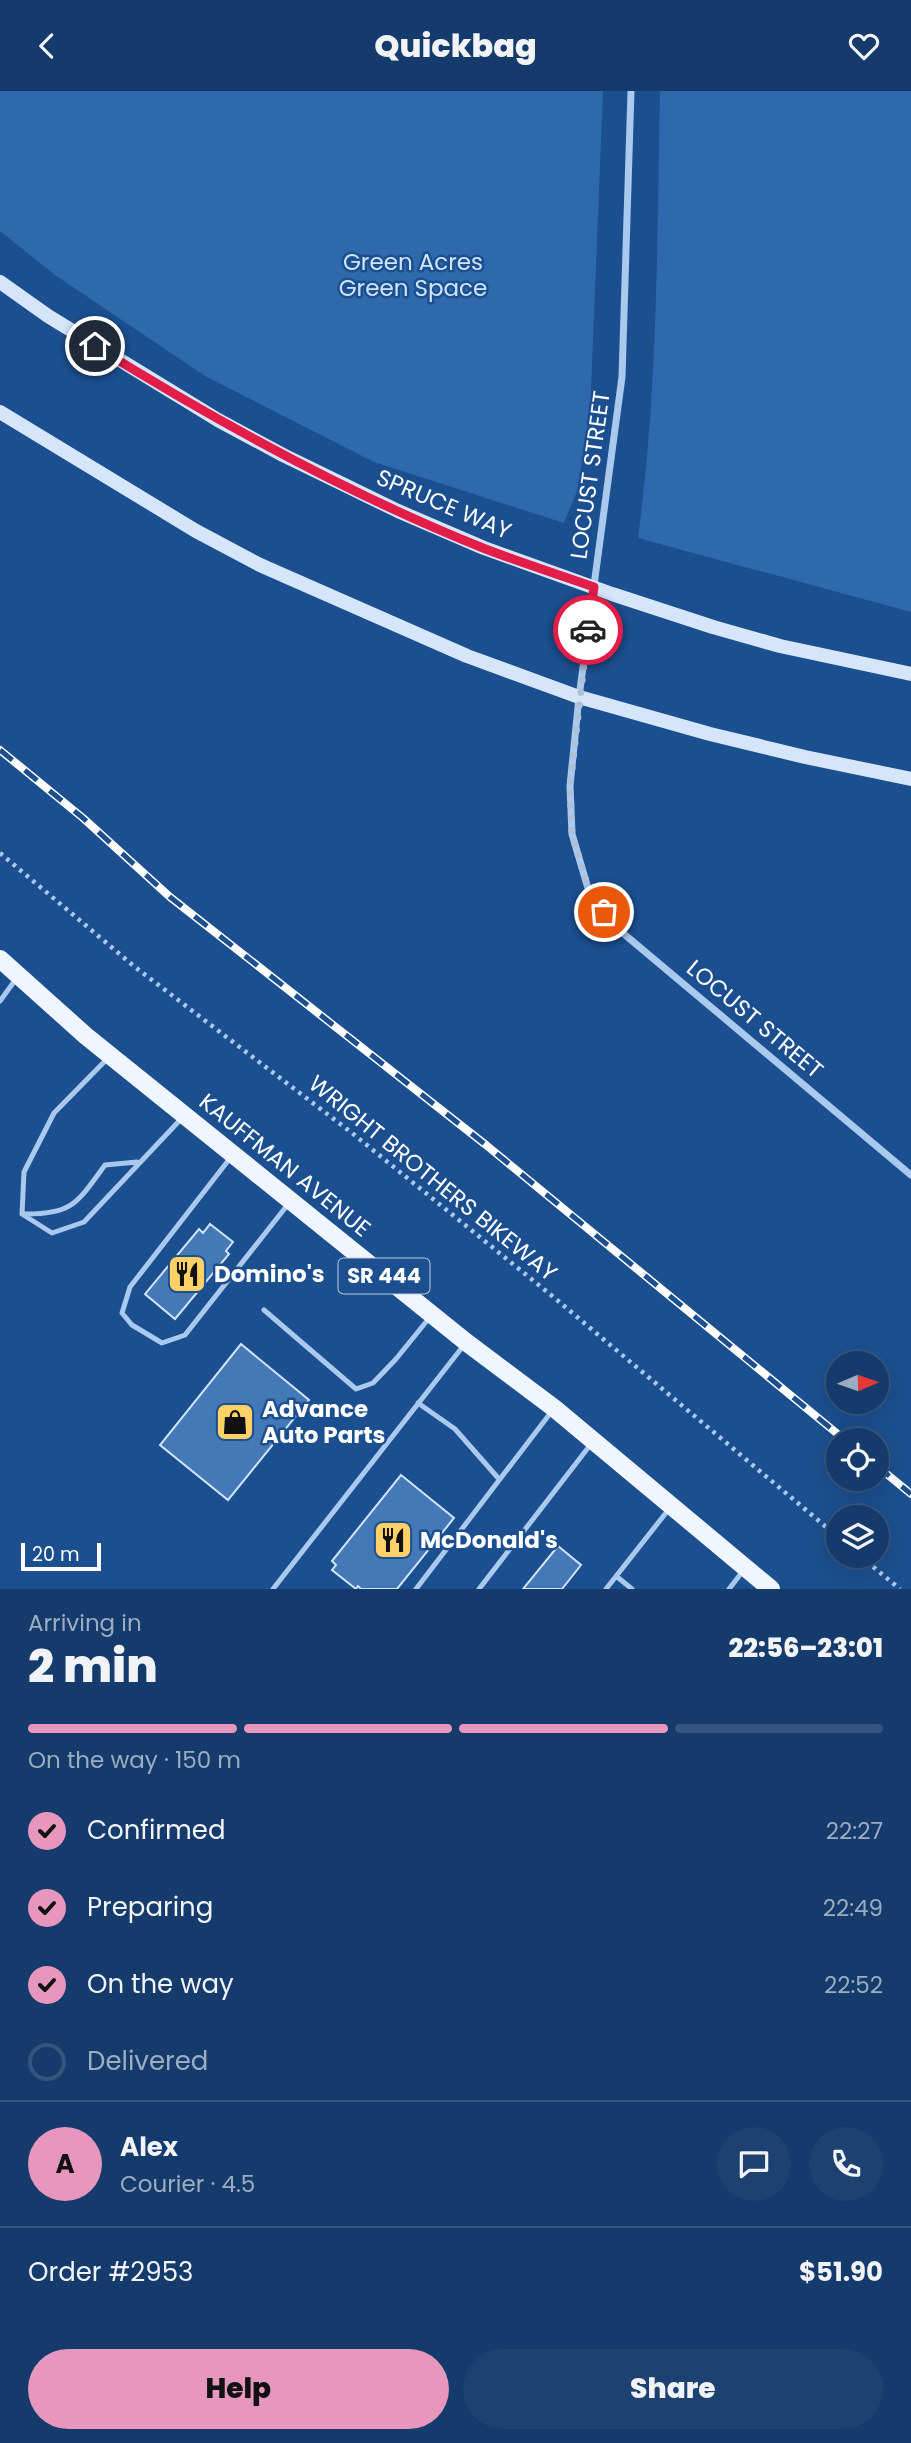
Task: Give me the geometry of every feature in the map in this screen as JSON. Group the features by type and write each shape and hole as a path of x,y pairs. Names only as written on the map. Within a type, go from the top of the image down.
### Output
{"main road":[{"name":"KAUFFMAN AVENUE","path":"0,959 110,1056 466,1342 554,1408 771,1589"}],"street":[{"name":"LOCUST STREET","path":"631,91 622,377 579,697 570,786 572,834 590,895 618,929 911,1175"},
{"name":"SPRUCE WAY","path":"0,282 119,361 283,455 398,511 484,548 594,587 780,646 911,674"},
{"path":"0,412 196,531 271,570 467,656 579,697 710,734 911,779"}],"lane":[{"path":"0,1002 18,976"},
{"path":"22,1214 24,1172 54,1113 110,1056"},
{"path":"22,1214 52,1233 84,1222 184,1115"},
{"path":"233,1155 130,1287 122,1313 132,1325 162,1343 184,1335 291,1201"},
{"path":"22,1214 48,1215 76,1204 105,1165 137,1163"},
{"path":"264,1310 356,1389 373,1383 432,1315"},
{"path":"273,1589 466,1342"},
{"path":"418,1403 455,1429 499,1479"},
{"path":"416,1589 554,1408"},
{"path":"479,1589 593,1442"},
{"path":"606,1589 671,1507"},
{"path":"729,1589 745,1568"},
{"path":"616,1576 632,1589"}],"path":[{"name":"WRIGHT BROTHERS BIKEWAY","path":"0,853 135,967 352,1133 540,1286 826,1527"},
{"path":"875,1568 900,1589"}],"green space":[{"name":"Green Acres Green Space","path":"0,91 603,91 590,415 577,491 564,523 374,462 205,376 55,275 0,231"},
{"path":"660,91 911,91 911,612 638,538 653,371"}],"building":[{"name":"Domino's","path":"210,1224 233,1242 226,1251 229,1254 175,1319 145,1294 199,1229 203,1233"},
{"name":"Advance Auto Parts","path":"241,1344 309,1400 228,1500 160,1445"},
{"name":"McDonald's","path":"401,1475 454,1518 397,1589 361,1589 358,1586 356,1589 332,1570 336,1565 332,1561"},
{"path":"558,1546 581,1565 562,1589 523,1589"}],"railway":[{"path":"0,750 83,818 170,897 486,1145 830,1428"},
{"path":"889,1476 911,1494"}],"way so far":[{"path":"588,630 570,786 572,834 590,895 604,912"}],"place":[{"name":"Domino's","path":"187,1274"},
{"name":"Advance Auto Parts","path":"235,1422"},
{"name":"McDonald's","path":"393,1540"}],"route":[{"path":"95,346 283,455 398,511 484,548 594,587 588,630"}]}
